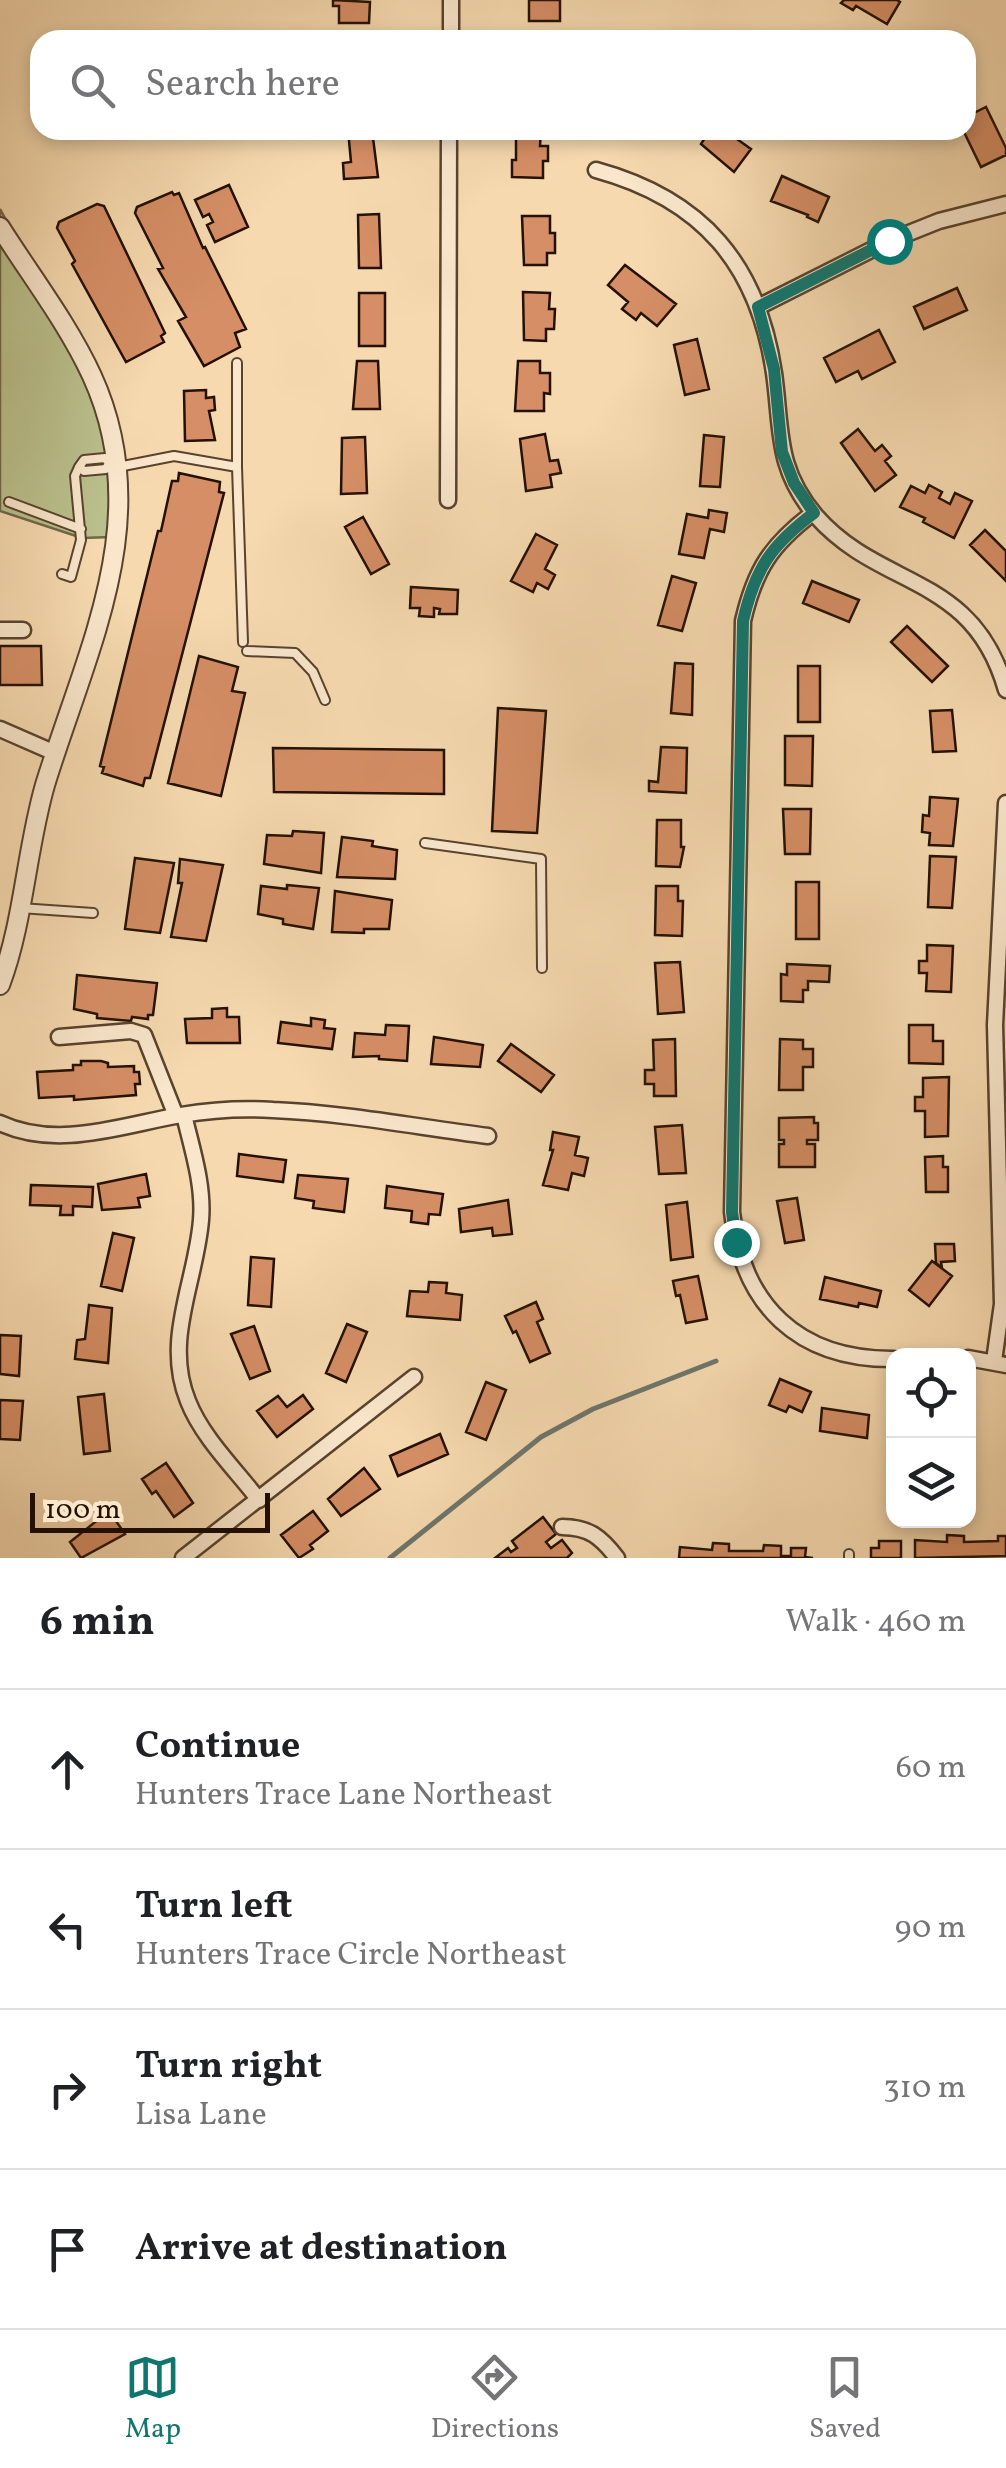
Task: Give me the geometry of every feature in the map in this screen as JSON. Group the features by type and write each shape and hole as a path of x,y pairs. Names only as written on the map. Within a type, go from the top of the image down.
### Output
{"street":[{"path":"450,30 451,0"},
{"path":"448,500 449,140"},
{"path":"596,170 651,188 696,218 734,260 749,282 758,307 774,369 782,452 794,483 814,513 849,545 935,591 960,610 990,648 1006,690"},
{"path":"758,307 939,220 1006,204"},
{"path":"0,227 91,374 105,408 119,529 83,676 38,809 20,908 0,985"},
{"path":"814,513 786,534 765,560 751,588 743,621 732,1212 747,1277 765,1306 791,1330 820,1348 840,1355 886,1358"},
{"path":"0,630 23,630"},
{"path":"0,729 55,753"},
{"path":"1000,1363 995,1025 1006,802"},
{"path":"59,1037 131,1031 144,1035 180,1116 198,1177 202,1215 198,1252 179,1326 180,1373 198,1422 259,1500"},
{"path":"0,1122 26,1132 67,1135 180,1116 274,1110 488,1136"},
{"path":"183,1558 414,1378"},
{"path":"562,1526 582,1527 603,1538 617,1558"}],"lane":[{"path":"238,362 244,642"},
{"path":"62,574 71,577 81,540 75,476 84,460 105,458 114,465 174,456 238,466"},
{"path":"9,502 81,529"},
{"path":"247,652 295,653 312,672 325,700"},
{"path":"425,843 541,860 542,968"},
{"path":"20,908 93,913"}],"green space":[{"path":"0,209 111,411 111,537 82,538 0,511"}],"building":[{"path":"333,0 370,2 369,23 339,23 339,6 333,6"},
{"path":"529,0 560,0 560,21 529,21"},
{"path":"900,2 887,24 856,6 853,10 841,3"},
{"path":"986,107 1006,148 1006,155 981,167 968,140 976,140 976,112"},
{"path":"349,140 373,140 378,177 344,179 343,163 351,162"},
{"path":"516,140 540,140 540,146 548,146 543,178 512,177 512,160 516,160"},
{"path":"704,140 738,140 751,149 734,172 701,144"},
{"path":"782,176 829,197 818,222 771,201"},
{"path":"229,185 248,227 215,242 207,225 213,222 209,214 203,217 195,200"},
{"path":"172,192 179,193 246,329 235,333 240,347 204,366 178,321 186,317 158,269 163,268 135,213 137,207"},
{"path":"97,204 104,206 165,333 161,336 164,342 126,362 72,264 75,261 57,228 59,222"},
{"path":"379,214 381,268 359,268 358,215"},
{"path":"522,216 550,216 555,253 547,253 547,265 524,265"},
{"path":"625,265 676,304 657,326 641,313 636,320 622,309 628,302 608,285"},
{"path":"957,288 967,310 924,329 914,307"},
{"path":"523,292 550,293 549,309 555,309 554,329 546,329 546,341 524,340"},
{"path":"359,293 385,293 385,346 359,346"},
{"path":"879,330 895,362 862,379 858,371 836,382 824,358"},
{"path":"697,339 709,389 685,395 674,345"},
{"path":"357,361 378,361 380,409 353,409"},
{"path":"518,361 540,361 540,373 550,373 550,394 544,393 544,411 515,411"},
{"path":"206,390 206,398 214,397 215,410 209,411 215,440 185,441 184,391"},
{"path":"858,429 875,451 882,445 891,456 885,461 896,475 875,491 841,443"},
{"path":"545,434 550,461 558,460 561,473 550,475 552,487 526,491 520,439"},
{"path":"704,435 724,437 720,487 700,486"},
{"path":"365,437 367,493 341,494 342,438"},
{"path":"179,473 220,482 219,492 224,493 150,778 145,778 143,786 102,773 104,767 100,766 158,531 172,481 178,481"},
{"path":"929,485 942,492 939,498 950,504 955,493 972,501 954,538 900,507 911,486 925,493"},
{"path":"709,510 727,513 724,532 710,529 704,558 679,554 687,514 708,518"},
{"path":"363,517 389,564 371,574 345,527"},
{"path":"985,530 1006,551 1006,581 970,545"},
{"path":"536,534 557,545 545,569 555,575 548,589 537,583 533,592 511,581"},
{"path":"672,576 696,583 682,631 658,625"},
{"path":"812,581 859,600 849,622 803,603"},
{"path":"411,587 458,590 457,614 439,614 440,609 434,608 434,617 419,616 420,608 410,608"},
{"path":"907,626 948,666 932,682 891,642"},
{"path":"0,646 41,646 42,685 0,685"},
{"path":"199,656 238,667 232,691 245,693 221,796 168,783"},
{"path":"675,663 693,664 692,715 671,713"},
{"path":"798,666 820,666 820,722 798,722"},
{"path":"498,708 546,711 537,833 492,831"},
{"path":"952,710 956,751 933,752 930,711"},
{"path":"785,736 813,736 812,786 785,785"},
{"path":"661,747 687,748 686,793 649,791 649,781 658,782"},
{"path":"273,748 444,750 444,794 274,792"},
{"path":"930,797 958,799 953,846 929,845 930,833 922,832 923,815 929,816"},
{"path":"783,809 811,809 810,854 785,854"},
{"path":"657,820 681,820 684,847 680,867 656,866"},
{"path":"293,831 324,833 321,873 264,864 267,835 292,836"},
{"path":"342,837 373,841 372,846 397,850 395,879 337,877"},
{"path":"930,856 956,857 952,908 928,907"},
{"path":"135,858 174,863 160,933 125,929"},
{"path":"180,859 223,865 206,941 171,937 182,883 178,883"},
{"path":"796,882 819,882 819,939 796,939"},
{"path":"287,885 319,888 313,929 283,924 283,919 258,914 261,886 287,889"},
{"path":"656,886 678,886 678,901 683,901 682,936 655,935"},
{"path":"335,891 392,900 389,929 332,932"},
{"path":"927,945 953,946 951,992 926,991 927,973 919,973 919,961 927,961"},
{"path":"680,962 684,1012 658,1014 655,963"},
{"path":"787,964 830,966 829,982 808,981 803,1002 781,1001 781,974 787,975"},
{"path":"77,975 157,983 153,1015 148,1015 148,1019 132,1017 131,1021 97,1018 97,1014 74,1009"},
{"path":"227,1008 227,1017 239,1017 240,1043 187,1043 185,1019 212,1018 212,1009"},
{"path":"311,1018 325,1020 324,1028 335,1029 332,1049 278,1043 281,1022 311,1026"},
{"path":"386,1025 409,1026 407,1061 353,1057 355,1033 385,1035"},
{"path":"909,1025 933,1025 933,1041 943,1041 943,1064 909,1063"},
{"path":"434,1037 483,1045 480,1067 431,1064"},
{"path":"675,1039 676,1096 654,1096 654,1084 645,1084 645,1070 654,1070 653,1040"},
{"path":"780,1039 803,1040 803,1049 813,1049 813,1067 803,1067 803,1090 779,1090"},
{"path":"511,1044 554,1075 541,1092 498,1061"},
{"path":"81,1061 101,1061 108,1063 108,1067 134,1066 140,1084 135,1084 136,1095 74,1100 74,1096 39,1098 37,1072 73,1070 73,1065 81,1065"},
{"path":"949,1077 948,1136 925,1137 925,1111 915,1111 915,1097 923,1097 923,1078"},
{"path":"814,1117 818,1140 807,1140 807,1144 815,1144 815,1167 779,1167 779,1144 784,1144 784,1140 779,1140 779,1118"},
{"path":"682,1125 686,1173 659,1174 655,1127"},
{"path":"553,1132 579,1137 575,1155 588,1158 584,1176 572,1173 568,1190 543,1185 553,1150"},
{"path":"239,1154 286,1160 283,1182 237,1176"},
{"path":"943,1156 943,1167 948,1167 948,1192 926,1192 925,1157"},
{"path":"146,1174 150,1196 138,1198 140,1207 102,1210 98,1184"},
{"path":"298,1175 348,1179 344,1212 313,1208 314,1201 295,1198"},
{"path":"31,1185 93,1187 92,1207 73,1206 73,1215 60,1215 61,1206 30,1205"},
{"path":"387,1186 443,1194 440,1215 429,1214 428,1224 411,1222 412,1211 385,1208"},
{"path":"797,1198 804,1240 785,1243 777,1201"},
{"path":"508,1200 512,1234 493,1236 492,1228 461,1232 459,1209"},
{"path":"687,1202 693,1257 671,1260 666,1205"},
{"path":"113,1233 134,1238 122,1291 101,1286"},
{"path":"935,1244 954,1244 955,1261 941,1262 942,1268 936,1263"},
{"path":"251,1257 274,1259 271,1307 248,1305"},
{"path":"932,1261 952,1276 929,1306 909,1290"},
{"path":"698,1276 707,1319 686,1323 673,1281"},
{"path":"825,1277 881,1291 877,1307 820,1299"},
{"path":"429,1282 447,1283 446,1293 462,1295 460,1320 407,1316 410,1291 428,1292"},
{"path":"536,1302 543,1319 537,1322 550,1353 530,1362 505,1316"},
{"path":"89,1305 112,1308 108,1363 75,1359 77,1340 85,1339"},
{"path":"347,1324 367,1332 346,1382 326,1373"},
{"path":"254,1326 270,1371 250,1379 231,1334"},
{"path":"0,1335 21,1336 19,1376 0,1374"},
{"path":"780,1379 811,1392 802,1412 789,1406 786,1412 769,1405"},
{"path":"486,1382 506,1390 486,1440 466,1432"},
{"path":"104,1394 110,1451 84,1454 78,1397"},
{"path":"303,1395 313,1409 277,1437 257,1411 278,1396 287,1407"},
{"path":"0,1400 23,1401 20,1440 0,1439"},
{"path":"822,1408 869,1415 867,1438 820,1431"},
{"path":"440,1434 448,1454 398,1476 390,1456"},
{"path":"166,1463 193,1503 174,1517 142,1479"},
{"path":"364,1468 380,1489 341,1516 328,1499"},
{"path":"109,1511 125,1534 81,1558 70,1542"},
{"path":"313,1511 328,1531 299,1558 281,1535"},
{"path":"543,1517 556,1534 546,1542 551,1548 562,1540 572,1553 567,1558 495,1558 508,1548 511,1552 517,1548 512,1541"},
{"path":"947,1535 964,1536 964,1542 998,1541 998,1536 1006,1536 1006,1556 915,1558 915,1540 947,1542"},
{"path":"879,1541 901,1541 901,1558 871,1558 871,1548 879,1548"},
{"path":"713,1543 729,1544 729,1551 763,1551 764,1545 781,1546 781,1556 791,1556 791,1548 806,1548 805,1557 813,1558 679,1558 680,1547 712,1550"}],"waterway":[{"path":"390,1558 541,1437 593,1409 716,1361"}],"route":[{"path":"736,1242 732,1212 743,621 751,588 765,560 786,534 814,513 794,483 782,452 774,369 758,307 889,241"}]}
